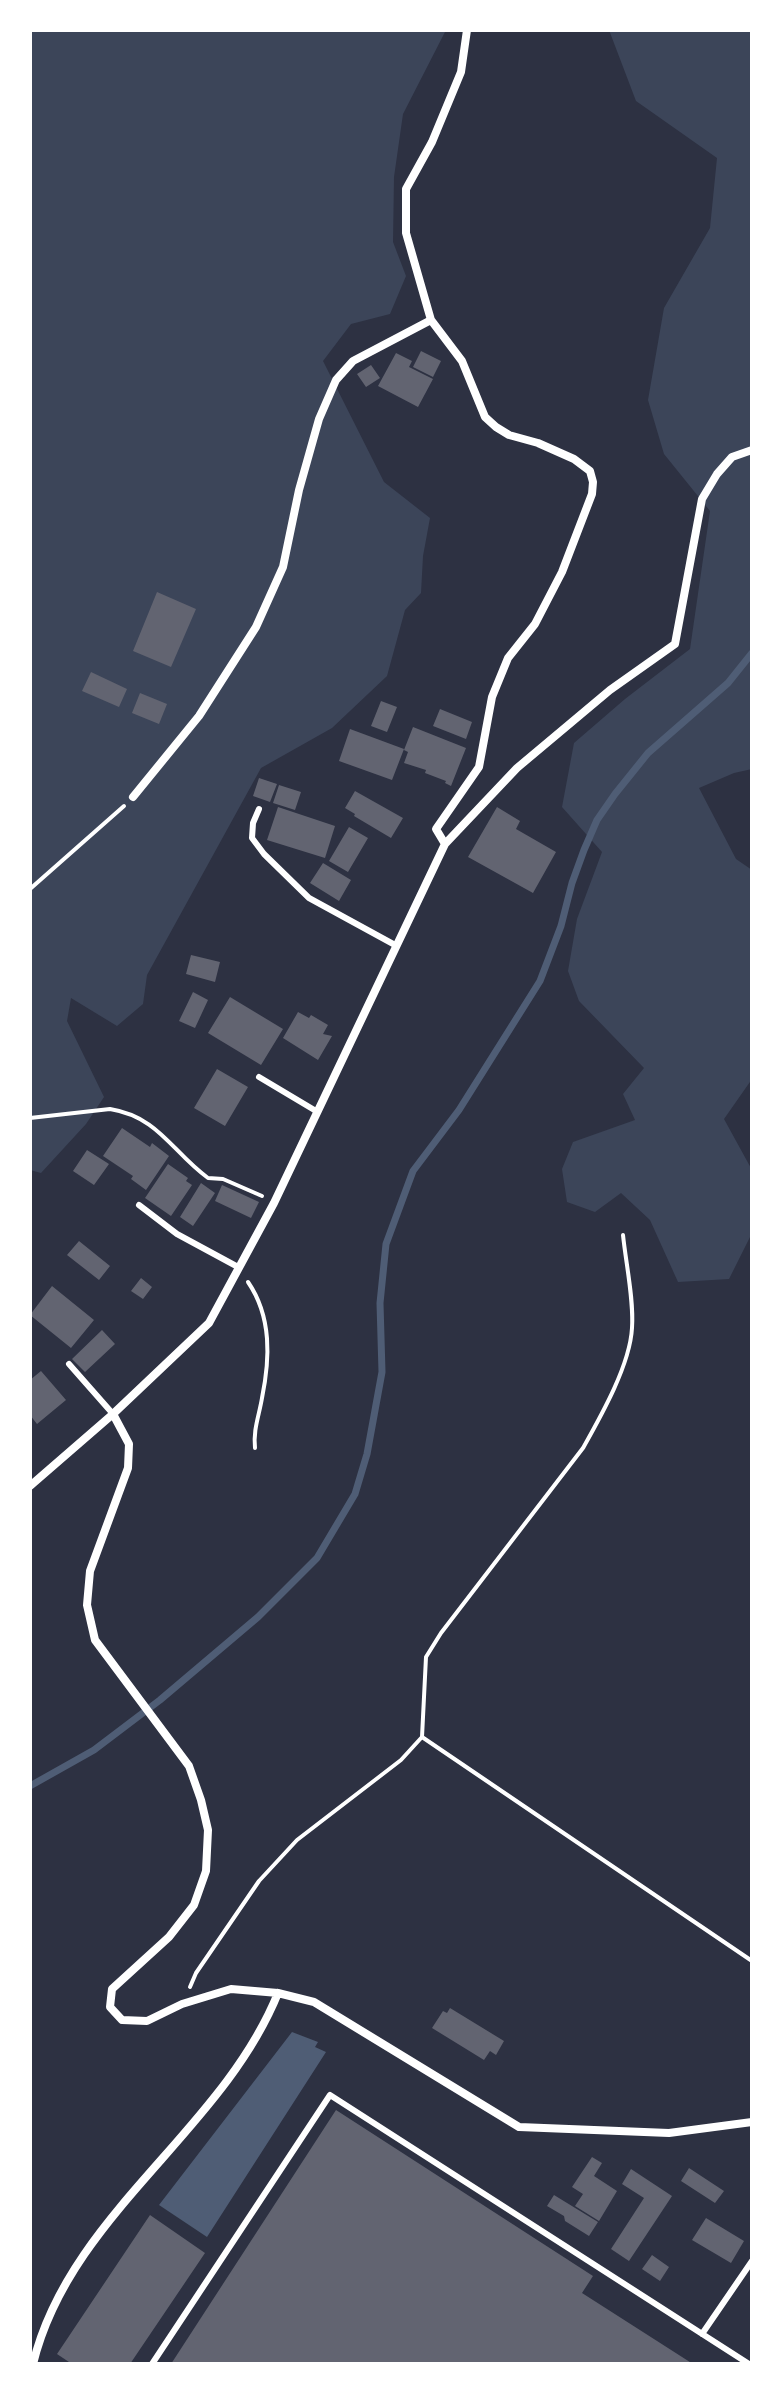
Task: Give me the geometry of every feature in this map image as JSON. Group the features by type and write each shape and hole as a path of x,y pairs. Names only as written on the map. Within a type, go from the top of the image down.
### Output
{"street":[{"path":"445,844 436,829 479,767 492,697 508,658 535,624 562,572 592,494 593,482 590,471 574,459 496,427 485,417 462,361 431,320 406,233 406,189 432,142 461,72 467,30"},
{"path":"133,797 199,716 256,627 283,567 319,419 336,380 353,361 431,320"},
{"path":"30,1486 113,1414 209,1323 274,1203 445,844 517,768 610,690 675,644 702,499 732,457 752,450"},
{"path":"113,1414 129,1444 128,1468 90,1571 87,1605 95,1640 189,1766 208,1830 206,1871 194,1905 169,1937 112,1989 110,2007 122,2020 147,2021 182,2004 231,1989 278,1993 314,2002 519,2127 669,2133 752,2122"},
{"path":"33,2364 41,2331 84,2251 179,2139 242,2058 269,2015 278,1993"}],"lane":[{"path":"259,809 253,823 252,838 264,854 309,898 395,945"},
{"path":"259,1077 316,1111"},
{"path":"139,1205 177,1234 238,1267"},
{"path":"69,1364 113,1414"},
{"path":"152,2364 330,2095 749,2364"},
{"path":"702,2334 752,2261"}],"path":[{"path":"30,889 133,797"},
{"path":"30,1118 110,1109 123,1111 159,1130 208,1178 223,1179 274,1203"},
{"path":"182,2004 196,1973 259,1881 297,1840 401,1760 422,1737 426,1657 441,1633 583,1448 620,1372 632,1329 623,1235"},
{"path":"238,1267 257,1294 267,1330 268,1362 254,1431 255,1448"},
{"path":"422,1737 752,1961"}],"shaded area":[{"path":"30,30 446,30 403,114 394,177 393,242 406,276 390,314 351,324 323,361 384,482 430,518 423,556 421,593 405,610 387,676 332,728 261,768 147,975 143,1004 117,1026 71,998 67,1021 104,1097 86,1124 41,1173 30,1170"},
{"path":"609,30 752,30 752,769 699,788 736,859 752,870 752,1079 724,1119 752,1170 752,1233 729,1279 678,1282 650,1220 621,1193 595,1212 567,1202 562,1169 573,1142 635,1120 623,1094 644,1068 579,1001 568,971 577,919 602,852 562,807 574,743 690,649 710,511 664,454 648,400 664,308 710,228 717,158 636,101"},
{"path":"292,2032 318,2042 315,2047 326,2052 207,2237 159,2205"}],"building":[{"path":"421,351 441,361 433,377 413,367"},
{"path":"396,353 412,361 409,367 433,379 418,407 378,386"},
{"path":"371,365 380,378 366,387 357,374"},
{"path":"157,592 196,609 171,667 133,651"},
{"path":"91,672 127,689 119,707 82,691"},
{"path":"140,693 167,704 159,724 132,713"},
{"path":"381,701 397,707 387,732 371,726"},
{"path":"440,709 472,722 466,739 433,726"},
{"path":"413,727 466,748 451,786 425,773 426,770 404,763 408,752 404,750"},
{"path":"350,729 404,749 392,780 339,761"},
{"path":"259,778 277,784 270,802 253,796"},
{"path":"279,785 301,792 295,810 273,803"},
{"path":"355,791 403,818 391,838 345,808"},
{"path":"278,807 335,826 325,858 267,840"},
{"path":"497,807 520,821 516,829 556,852 533,893 468,857"},
{"path":"349,827 368,838 348,872 329,861"},
{"path":"323,863 351,880 339,901 310,883"},
{"path":"191,955 220,962 215,982 186,974"},
{"path":"193,992 208,1000 195,1028 179,1021"},
{"path":"230,997 283,1029 261,1065 208,1033"},
{"path":"298,1012 309,1018 311,1015 328,1025 323,1034 332,1036 318,1060 283,1038"},
{"path":"217,1069 248,1087 225,1126 194,1108"},
{"path":"122,1128 150,1147 152,1143 169,1156 146,1190 131,1179 133,1176 103,1156"},
{"path":"87,1150 109,1164 94,1185 73,1171"},
{"path":"168,1164 188,1178 186,1181 192,1185 171,1216 145,1198"},
{"path":"201,1183 215,1193 193,1226 180,1217"},
{"path":"222,1185 259,1202 251,1218 215,1201"},
{"path":"79,1241 110,1266 99,1280 67,1255"},
{"path":"141,1278 152,1287 143,1299 131,1291"},
{"path":"52,1286 94,1320 71,1348 30,1315"},
{"path":"102,1330 115,1344 85,1372 72,1359"},
{"path":"41,1371 66,1400 37,1424 30,1415 30,1380"},
{"path":"450,2008 504,2041 496,2055 490,2051 484,2060 432,2028 443,2011 447,2013"},
{"path":"336,2110 593,2276 582,2293 693,2364 171,2364"},
{"path":"592,2157 602,2163 594,2176 617,2191 599,2221 575,2206 583,2194 572,2187"},
{"path":"689,2168 724,2191 715,2203 681,2181"},
{"path":"631,2169 672,2196 629,2261 611,2249 644,2198 622,2184"},
{"path":"554,2195 598,2222 589,2236 547,2206"},
{"path":"150,2215 205,2253 130,2364 72,2364 57,2354"},
{"path":"706,2218 744,2241 731,2263 692,2240"},
{"path":"652,2255 669,2267 660,2281 642,2269"}],"waterway":[{"path":"30,1786 94,1750 160,1700 258,1617 317,1558 355,1494 367,1454 382,1372 380,1303 386,1244 413,1171 459,1110 540,981 561,926 572,883 597,820 648,753 728,683 752,653"}]}
